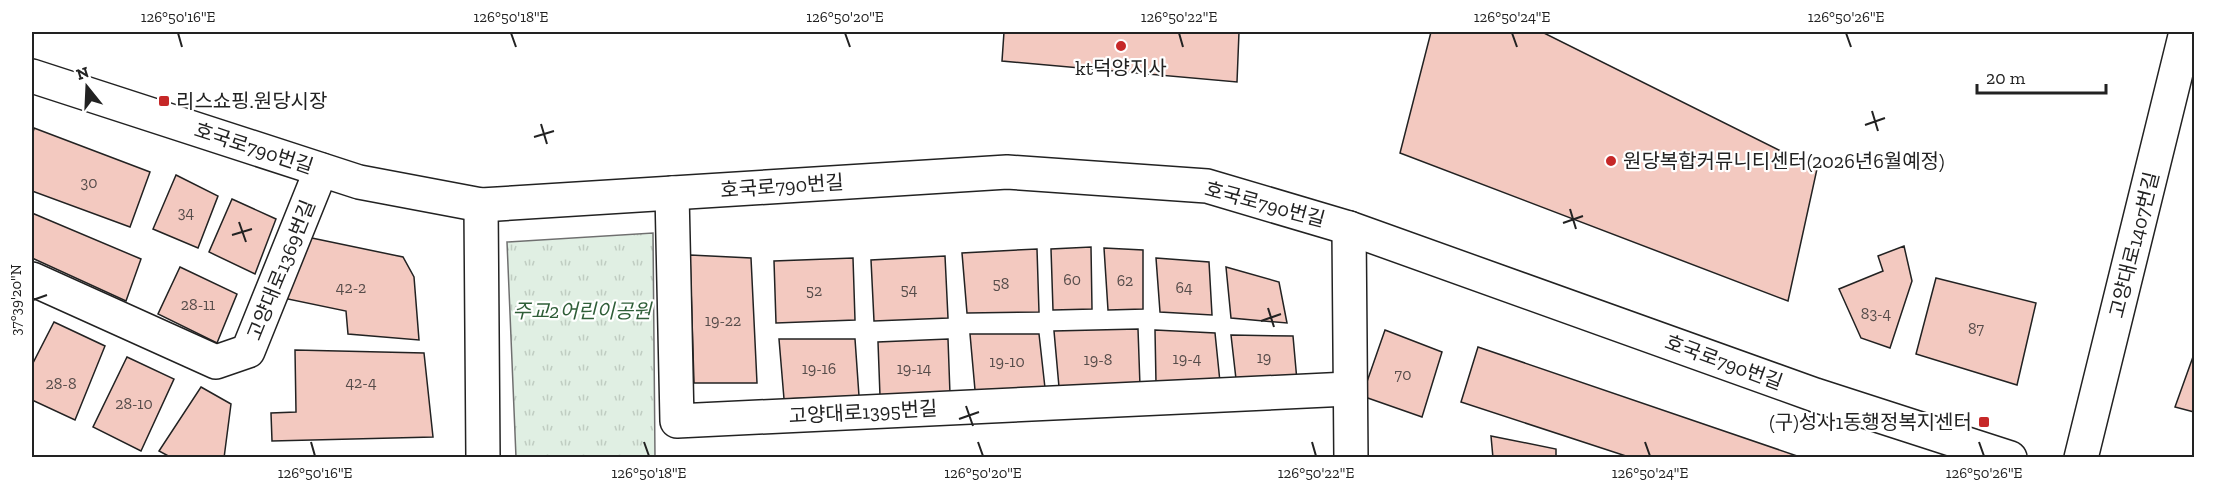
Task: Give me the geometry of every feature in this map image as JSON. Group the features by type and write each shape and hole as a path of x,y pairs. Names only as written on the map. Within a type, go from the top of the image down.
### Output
{"street":[{"name":"고양대로1407번길","path":"2081,458 2186,32"},
{"name":"호국로790번길","path":"32,76 359,182 481,205 1007,171 1207,186 1349,228 1815,395 2010,458"},
{"name":"고양대로1369번길","path":"32,279 216,362 248,351 321,170"},
{"name":"고양대로1395번길","path":"672,192 677,421 1348,389"},
{"path":"481,205 483,458"},
{"path":"1349,228 1348,389 1351,458"}],"green space":[{"name":"주교2어린이공원","path":"653,233 655,457 516,457 507,242"}],"building":[{"name":"kt덕양지사","path":"1004,32 1239,32 1237,82 1002,61"},
{"name":"원당복합커뮤니티센터(2026년6월예정)","path":"1431,32 1542,32 1817,169 1788,301 1400,153"},
{"path":"34,128 150,172 130,227 32,191"},
{"path":"176,175 218,196 198,248 153,229"},
{"path":"232,199 276,219 255,274 209,252"},
{"path":"32,213 141,259 126,301 32,258"},
{"path":"307,237 403,257 414,277 419,340 348,334 346,311 283,298"},
{"path":"1904,246 1912,281 1890,348 1861,338 1839,289 1883,271 1878,256"},
{"path":"1091,247 1092,309 1053,310 1051,249"},
{"path":"1104,248 1143,250 1143,309 1108,310"},
{"path":"1037,249 1039,312 967,313 962,253"},
{"path":"690,255 751,258 757,383 694,383"},
{"path":"945,256 948,318 874,321 871,260"},
{"path":"853,258 855,320 776,323 774,261"},
{"path":"1156,258 1209,262 1212,315 1160,312"},
{"path":"180,267 237,294 217,343 158,314"},
{"path":"1226,267 1279,282 1287,323 1231,318"},
{"path":"1936,278 2036,303 2017,385 1916,354"},
{"path":"54,322 105,346 75,420 32,400 32,365"},
{"path":"1138,329 1140,386 1059,387 1054,331"},
{"path":"1155,330 1215,333 1220,382 1156,383"},
{"path":"1385,330 1442,352 1422,417 1362,396"},
{"path":"970,334 1039,334 1045,388 975,390"},
{"path":"1231,335 1293,336 1297,381 1236,379"},
{"path":"779,339 855,339 859,396 784,399"},
{"path":"948,339 950,394 880,396 878,342"},
{"path":"1478,347 1803,458 1632,458 1461,402"},
{"path":"295,350 424,353 433,437 272,441 271,413 296,412"},
{"path":"2194,354 2194,412 2175,407"},
{"path":"127,357 174,379 141,451 93,427"},
{"path":"201,387 231,404 224,458 172,458 159,451"},
{"path":"1491,436 1556,449 1556,458 1493,458"}],"place":[{"name":"kt덕양지사","path":"1121,46"},
{"name":"리스쇼핑.원당시장","path":"164,101"},
{"name":"원당복합커뮤니티센터(2026년6월예정)","path":"1611,161"},
{"name":"(구)성사1동행정복지센터","path":"1984,422"}]}
